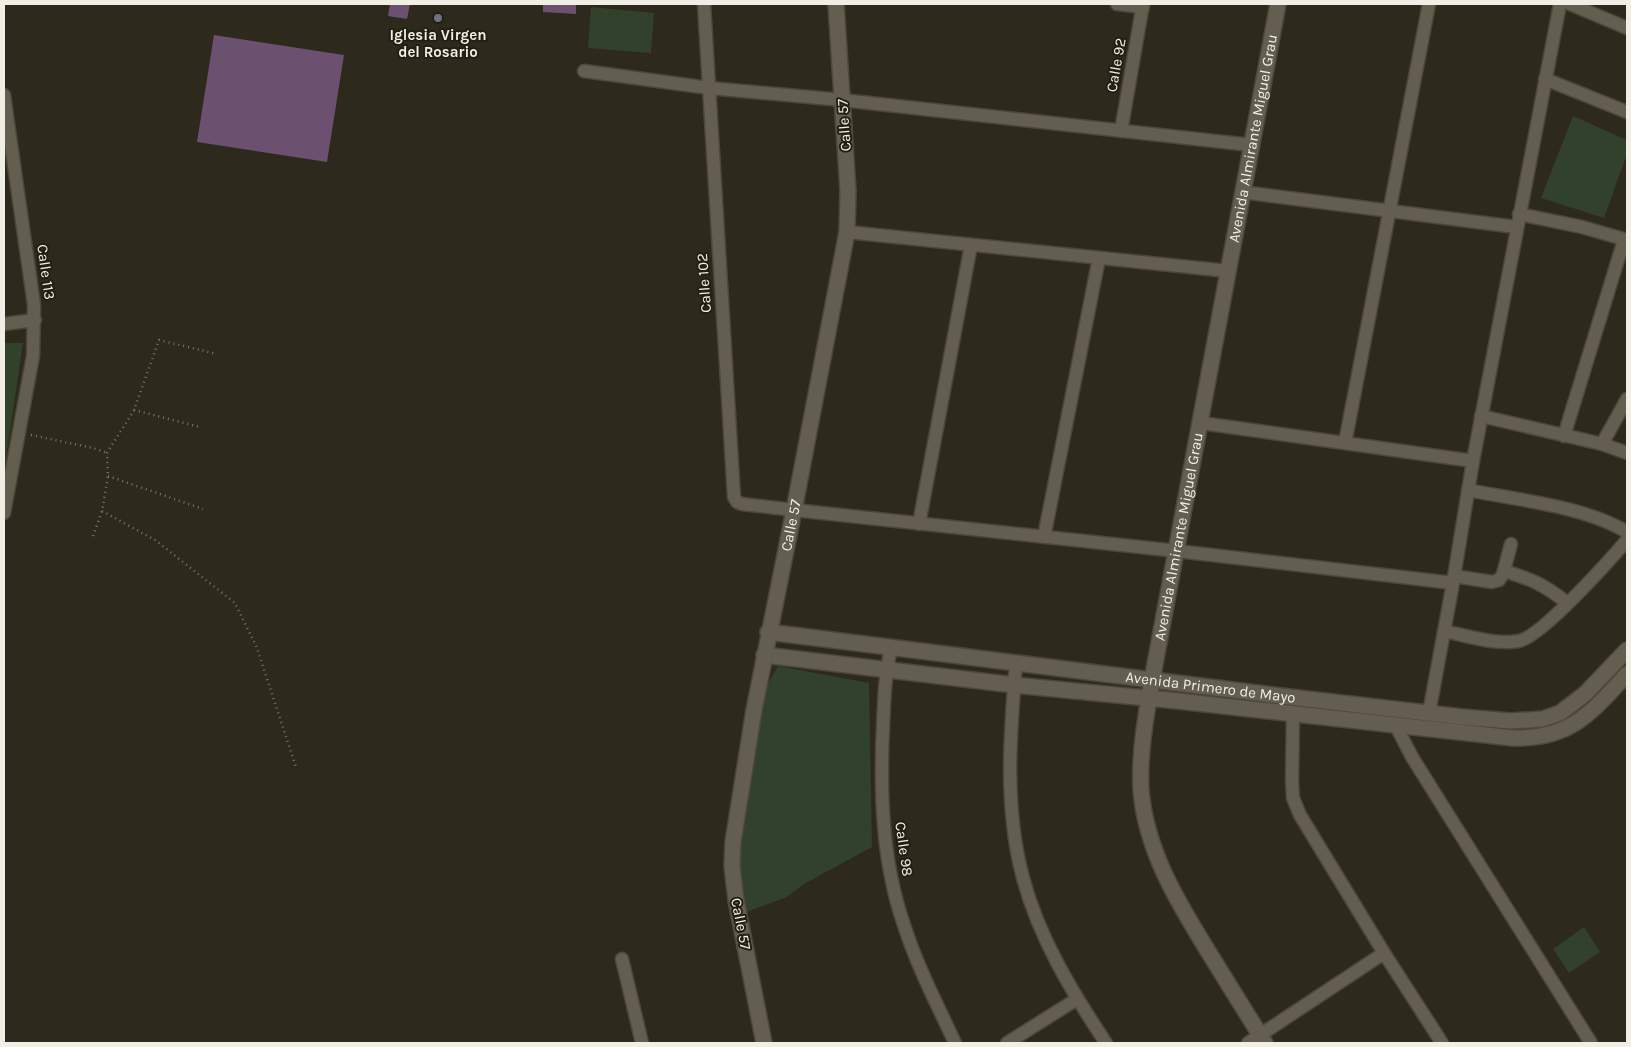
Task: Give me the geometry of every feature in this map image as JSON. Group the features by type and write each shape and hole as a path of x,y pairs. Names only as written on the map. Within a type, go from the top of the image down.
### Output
{"street":[{"name":"Calle 102","path":"704,4 734,496 737,502 919,524 1453,580 1496,581 1501,577 1504,570"},
{"name":"Calle 57","path":"764,1043 736,900 732,855 740,795 768,632 794,510 846,232 848,190 836,4"},
{"path":"1117,4 1143,5"},
{"name":"Avenida Almirante Miguel Grau","path":"1258,1041 1172,892 1153,846 1144,810 1141,783 1142,749 1152,680 1278,4"},
{"path":"1345,443 1429,4"},
{"path":"1429,713 1481,416 1560,4"},
{"path":"1570,4 1627,28"},
{"name":"Calle 92","path":"1121,131 1143,5"},
{"path":"584,71 709,88 842,100 1251,145"},
{"path":"1545,79 1627,112"},
{"name":"Calle 113","path":"4,97 35,320 33,356 6,488 4,513"},
{"path":"1242,192 1516,227"},
{"path":"1519,214 1582,227 1626,240 1564,436"},
{"path":"846,232 1228,272"},
{"path":"919,524 971,245"},
{"path":"1044,537 1099,258"},
{"path":"4,324 35,320"},
{"path":"1602,444 1627,399"},
{"path":"1481,416 1602,444 1627,452"},
{"path":"1201,423 1473,461"},
{"path":"1468,490 1575,511 1600,519 1627,532"},
{"path":"1444,631 1496,641 1521,641 1535,634 1601,570 1627,540"},
{"path":"1511,544 1504,570 1543,585 1567,603"},
{"name":"Avenida Primero de Mayo","path":"768,632 1152,680 1510,721 1534,720 1552,716 1568,708 1586,694 1627,650"},
{"name":"Calle 98","path":"891,648 886,670 882,743 884,832 897,904 911,946 955,1043"},
{"name":"Avenida Primero de Mayo","path":"764,655 1014,685 1508,738 1545,736 1562,731 1581,720 1627,674"},
{"path":"1016,663 1009,752 1011,806 1023,878 1046,941 1077,1000 1106,1043"},
{"path":"1294,714 1292,781 1294,798 1300,814 1384,953 1442,1043"},
{"path":"1396,726 1412,757 1591,1043"},
{"path":"1258,1041 1384,953"},
{"path":"622,959 642,1043"},
{"path":"1007,1043 1077,1000"}],"path":[{"path":"92,536 102,511 108,476 107,453 134,410 160,340 217,354"},
{"path":"134,410 200,426"},
{"path":"18,432 93,448 107,453"},
{"path":"108,476 203,509"},
{"path":"102,511 155,540 235,604 257,648 296,767"}],"green space":[{"path":"591,7 654,13 651,53 588,48"},
{"path":"1573,116 1627,140 1627,154 1604,218 1541,198"},
{"path":"4,343 23,343 4,472"},
{"path":"778,666 869,683 872,847 804,884 787,897 746,912 740,902 739,844 766,687"},
{"path":"1584,927 1600,952 1569,973 1553,949"}],"building":[{"path":"390,4 410,4 407,19 388,16"},
{"path":"543,4 576,4 576,14 543,12"},
{"path":"214,35 344,55 327,162 197,142"}],"place":[{"name":"Iglesia Virgen del Rosario","path":"438,18"}]}
